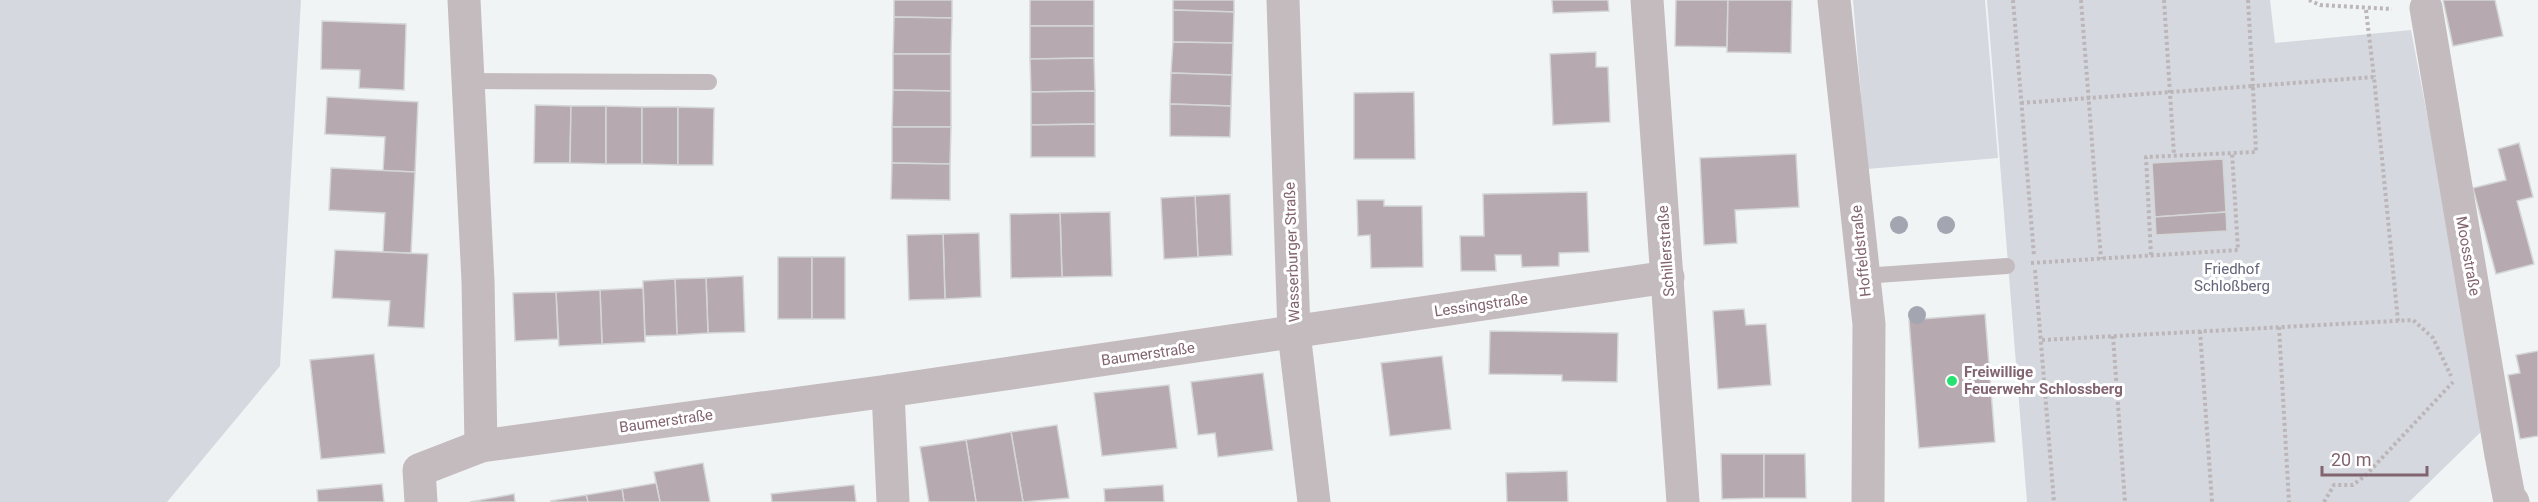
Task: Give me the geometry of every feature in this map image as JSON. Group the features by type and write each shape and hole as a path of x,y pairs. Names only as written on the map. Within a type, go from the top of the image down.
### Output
{"street":[{"path":"464,0 478,281 481,446"},
{"name":"Wasserburger Straße","path":"1283,0 1294,333 1314,502"},
{"name":"Schillerstraße","path":"1647,0 1683,502"},
{"name":"Hoffeldstraße","path":"1834,0 1869,324 1868,502"},
{"name":"Moosstraße","path":"2426,8 2501,455 2509,497 2513,502"},
{"name":"Lessingstraße","path":"1294,333 1668,278"},
{"name":"Baumerstraße","path":"421,502 419,470 481,446 1294,333"},
{"path":"888,391 893,502"}],"lane":[{"path":"468,81 709,82"},
{"path":"1863,276 2007,266"}],"path":[{"path":"2013,0 2054,502"},
{"path":"2081,0 2101,260"},
{"path":"2164,0 2175,155"},
{"path":"2151,255 2146,157 2256,152 2248,0"},
{"path":"2309,0 2320,5 2366,10 2426,8"},
{"path":"2366,10 2398,321"},
{"path":"2020,103 2374,77"},
{"path":"2007,266 2238,250 2232,152"},
{"path":"2042,340 2413,320 2433,338 2457,391"},
{"path":"2278,327 2289,502"},
{"path":"2200,331 2212,502"},
{"path":"2113,336 2125,502"},
{"path":"2324,502 2334,485 2353,485 2366,475 2453,381"}],"green space":[{"path":"0,0 301,0 280,366 167,502 0,502"},
{"path":"1853,0 1985,0 1998,158 1867,169"},
{"name":"Friedhof Schloßberg","path":"1987,0 2270,0 2275,43 2411,30 2486,427 2409,502 2027,502"}],"building":[{"path":"894,0 952,0 952,18 894,17"},
{"path":"1030,0 1094,0 1094,26 1030,26"},
{"path":"1173,0 1234,0 1234,12 1173,10"},
{"path":"1552,0 1608,0 1609,11 1553,13"},
{"path":"1676,0 1728,0 1727,47 1675,46"},
{"path":"1728,0 1792,0 1791,53 1727,52"},
{"path":"2443,0 2495,0 2503,36 2453,46"},
{"path":"1173,10 1234,12 1233,43 1173,42"},
{"path":"894,17 952,18 951,54 893,54"},
{"path":"322,21 406,24 404,90 359,88 360,70 321,69"},
{"path":"1030,26 1094,26 1094,58 1030,59"},
{"path":"1173,42 1233,43 1232,75 1171,73"},
{"path":"1596,52 1596,67 1608,67 1610,122 1553,125 1550,54"},
{"path":"893,54 951,54 951,91 893,90"},
{"path":"1094,58 1095,91 1031,92 1030,59"},
{"path":"1171,73 1232,75 1231,106 1170,104"},
{"path":"893,90 951,91 951,127 892,127"},
{"path":"1095,91 1095,124 1031,125 1031,92"},
{"path":"1414,92 1415,159 1354,159 1354,93"},
{"path":"327,97 418,102 415,172 383,171 385,137 325,134"},
{"path":"1170,104 1231,106 1230,137 1170,136"},
{"path":"535,105 571,106 570,163 534,163"},
{"path":"571,106 606,106 606,164 570,163"},
{"path":"606,106 642,107 642,164 606,164"},
{"path":"642,107 678,107 678,165 642,164"},
{"path":"678,107 714,108 713,165 678,165"},
{"path":"1095,124 1095,157 1031,157 1031,125"},
{"path":"892,127 951,127 950,164 892,163"},
{"path":"2519,143 2533,197 2517,201 2534,264 2496,274 2473,188 2506,180 2498,149"},
{"path":"1796,154 1799,207 1735,210 1737,243 1704,245 1700,158"},
{"path":"2223,159 2226,212 2155,217 2152,163"},
{"path":"892,163 950,164 950,200 891,199"},
{"path":"331,168 415,172 411,253 383,252 385,213 329,210"},
{"path":"1587,192 1589,252 1559,253 1559,266 1522,267 1521,255 1495,255 1496,271 1461,271 1460,236 1484,236 1483,194"},
{"path":"1230,194 1232,255 1198,257 1195,196"},
{"path":"1195,196 1198,257 1164,259 1161,198"},
{"path":"1357,200 1384,200 1384,206 1422,206 1423,267 1371,268 1370,235 1358,236"},
{"path":"1110,212 1112,276 1062,277 1060,213"},
{"path":"2226,212 2227,231 2156,235 2155,217"},
{"path":"1060,213 1062,277 1011,278 1010,214"},
{"path":"979,233 981,297 945,299 943,234"},
{"path":"943,234 945,299 909,300 907,235"},
{"path":"335,250 428,254 424,328 388,326 390,301 332,298"},
{"path":"778,257 812,257 812,319 778,319"},
{"path":"812,257 845,257 845,319 812,319"},
{"path":"743,276 745,332 708,333 706,278"},
{"path":"706,278 708,333 677,335 675,279"},
{"path":"675,279 677,335 645,336 643,281"},
{"path":"643,288 645,342 602,344 600,290"},
{"path":"600,290 602,344 559,346 556,292"},
{"path":"556,292 558,339 515,341 513,293"},
{"path":"1744,309 1746,325 1766,324 1771,385 1718,389 1713,311"},
{"name":"Freiwillige Feuerwehr Schlossberg","path":"1985,314 1995,442 1919,448 1909,320"},
{"path":"1490,331 1618,333 1617,382 1562,381 1562,375 1489,374"},
{"path":"2538,351 2538,436 2520,439 2508,375 2520,373 2516,355"},
{"path":"374,354 385,453 321,459 310,360"},
{"path":"1442,356 1451,429 1390,436 1381,363"},
{"path":"1263,373 1273,450 1218,457 1215,433 1198,435 1191,382"},
{"path":"1169,385 1177,448 1102,456 1094,393"},
{"path":"1057,425 1069,498 1023,502 1011,432"},
{"path":"1011,432 1023,502 976,502 966,440"},
{"path":"966,440 976,502 929,502 920,447"},
{"path":"1721,454 1764,454 1764,498 1722,499"},
{"path":"1764,454 1805,454 1806,498 1764,498"},
{"path":"703,463 710,502 660,502 654,472"},
{"path":"1567,471 1568,502 1507,502 1506,473"},
{"path":"656,483 660,502 624,502 622,489"},
{"path":"382,484 384,502 318,502 317,490"},
{"path":"854,485 856,502 772,502 771,494"},
{"path":"1163,485 1164,502 1105,502 1104,489"},
{"path":"622,489 624,502 588,502 586,495"},
{"path":"514,494 515,502 470,502"},
{"path":"586,495 588,502 551,502 551,501"}],"place":[{"name":"Freiwillige Feuerwehr Schlossberg","path":"1952,381"}]}
